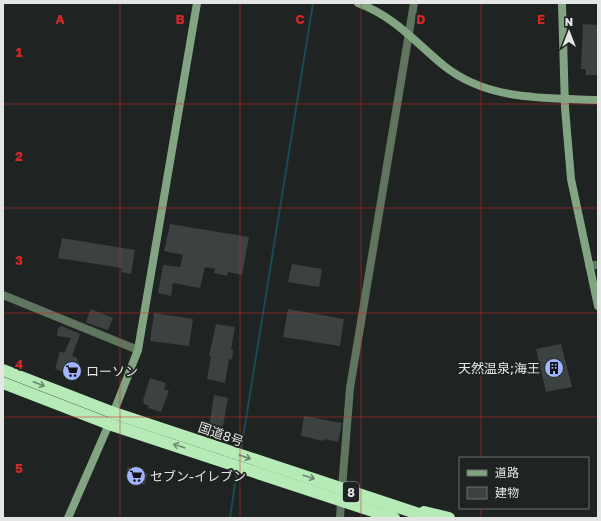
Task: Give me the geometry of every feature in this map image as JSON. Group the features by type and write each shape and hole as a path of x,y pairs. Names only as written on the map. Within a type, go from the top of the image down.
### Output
{"highway":[{"name":"国道8号","path":"3,370 111,419"},
{"name":"国道8号","path":"3,383 218,453 270,471 342,502 394,518"},
{"name":"国道8号","path":"270,471 342,488 432,518"},
{"name":"8","path":"382,502 449,518"}],"street":[{"path":"68,518 111,419 138,350 197,3"},
{"path":"358,3 381,12 444,66 486,89 521,97 598,100"},
{"path":"342,488 350,388 414,3"},
{"path":"562,3 565,98 571,179 594,265 598,306"},
{"path":"3,295 138,350"},
{"path":"340,518 342,502"}],"building":[{"path":"583,24 598,25 598,75 586,75 586,69 581,69"},
{"path":"170,224 249,237 242,275 228,272 227,276 214,273 215,269 205,267 200,288 173,283 171,296 158,293 163,265 180,267 183,255 164,251"},
{"path":"62,238 135,250 131,274 121,272 122,268 58,258"},
{"path":"292,264 322,269 319,287 288,282"},
{"path":"91,309 113,318 108,330 87,323 86,321"},
{"path":"288,309 344,319 340,346 283,337"},
{"path":"154,313 193,319 189,346 150,341"},
{"path":"216,324 235,327 231,349 233,350 232,360 229,359 225,383 207,379 211,357 209,356"},
{"path":"62,326 80,334 72,356 77,358 77,361 79,362 74,376 55,369 60,351 64,353 71,338 57,336 58,328"},
{"name":"天然温泉;海王","path":"561,344 572,387 546,392 536,349"},
{"path":"150,378 166,383 164,389 169,391 161,412 148,408 149,406 144,404 143,400"},
{"path":"214,395 228,398 222,432 209,429"},
{"path":"304,416 342,423 338,442 324,439 324,441 301,436"},
{"name":"セブン-イレブン","path":"128,467 148,474 144,485 125,477"}],"waterway":[{"path":"241,450 313,3"},
{"path":"230,518 237,470"}],"place":[{"name":"天然温泉;海王","path":"554,368"},
{"name":"ローソン","path":"72,371"},
{"name":"セブン-イレブン","path":"136,476"}]}
